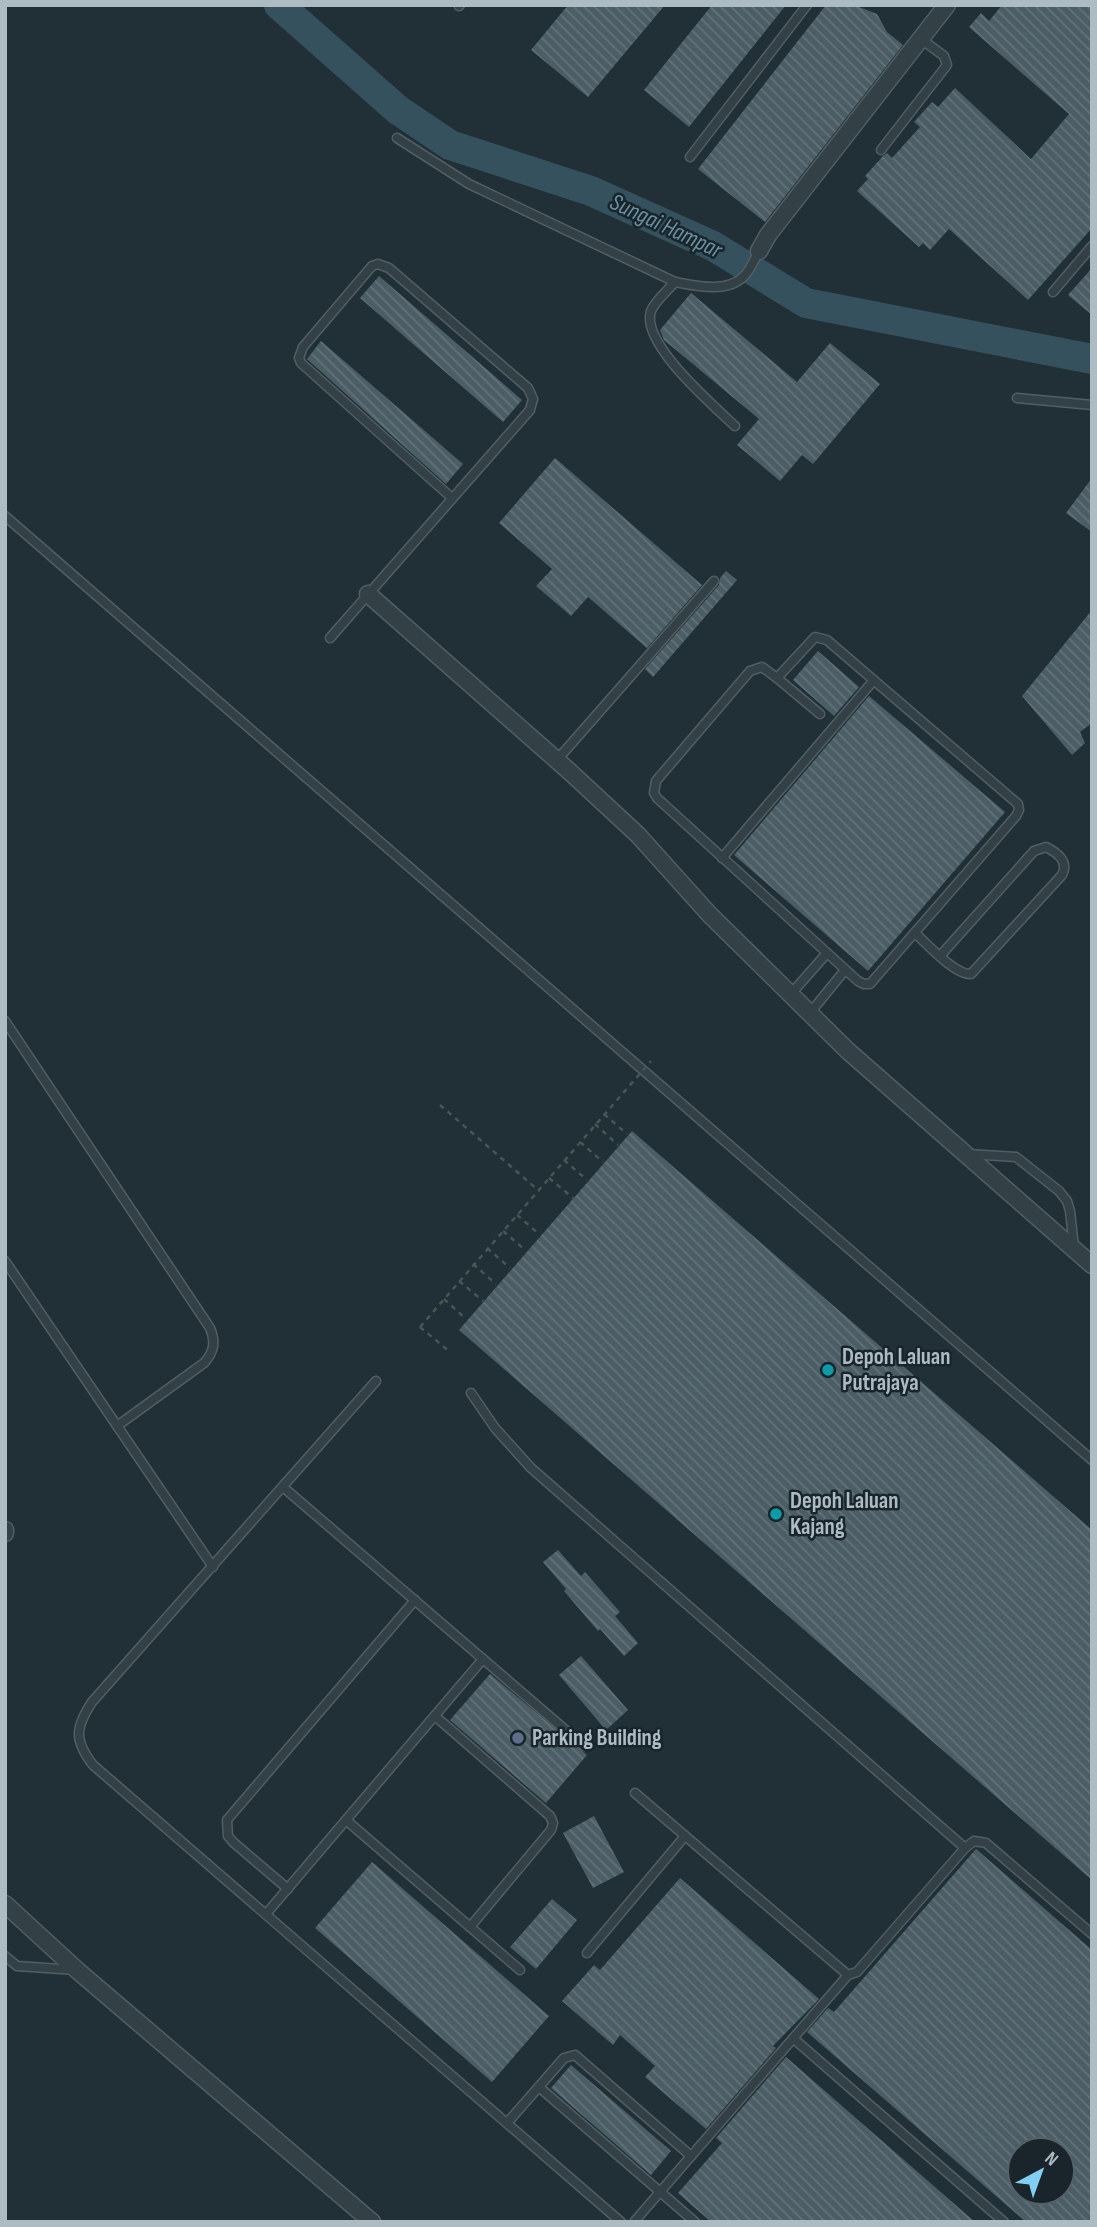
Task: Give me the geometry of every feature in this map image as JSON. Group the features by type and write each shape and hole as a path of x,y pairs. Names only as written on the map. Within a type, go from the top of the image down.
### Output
{"street":[{"path":"759,251 776,224 947,5"},
{"path":"368,594 638,835 709,914 848,1051 1092,1265"},
{"path":"5,1904 372,2222"}],"lane":[{"path":"690,157 807,5"},
{"path":"881,149 947,65 944,55 922,39"},
{"path":"397,138 469,184 675,282 706,287 725,286 745,275 759,251"},
{"path":"1053,292 1092,246"},
{"path":"330,638 530,410 533,405 532,393 389,268 378,264 372,266 303,347 299,358 301,363 452,498"},
{"path":"675,282 651,309 649,320 652,332 681,374 735,426"},
{"path":"1017,398 1092,405"},
{"path":"5,516 1092,1460"},
{"path":"557,760 714,581"},
{"path":"778,678 809,641 821,637 1018,804 1016,816 870,984 858,981 845,971 657,799 653,787 750,671 762,667 820,714"},
{"path":"722,858 874,680"},
{"path":"915,933 940,956 965,974 976,970 1062,876 1065,863 1061,857 1046,847 1034,851 940,956"},
{"path":"790,995 827,953"},
{"path":"810,1013 845,971"},
{"path":"5,1021 214,1337 211,1356 204,1363 117,1426"},
{"path":"965,1154 1004,1154 1016,1157 1051,1184 1067,1201 1075,1250"},
{"path":"5,1261 213,1567"},
{"path":"376,1381 92,1702 80,1720 78,1734 82,1751 93,1765 621,2222"},
{"path":"471,1393 495,1428 538,1475 965,1848"},
{"path":"283,1487 584,1746"},
{"path":"288,1889 233,1842 228,1836 227,1820 415,1600"},
{"path":"266,1914 484,1659"},
{"path":"435,1716 550,1816 554,1823 470,1927"},
{"path":"635,1793 848,1975"},
{"path":"346,1820 520,1970"},
{"path":"587,1953 685,1836"},
{"path":"634,2222 848,1975 857,1972 974,1841 986,1843 1092,1934"},
{"path":"5,1956 17,1966 78,1970"},
{"path":"794,2039 1004,2222"},
{"path":"507,2123 564,2058 575,2055 691,2155"},
{"path":"539,2087 695,2222"}],"path":[{"path":"450,1352 420,1326 650,1061"},
{"path":"440,1105 538,1190"},
{"path":"604,1114 627,1134"},
{"path":"595,1125 618,1145"},
{"path":"580,1142 603,1162"},
{"path":"564,1160 587,1180"},
{"path":"549,1178 572,1198"},
{"path":"517,1214 539,1234"},
{"path":"503,1231 524,1249"},
{"path":"487,1248 510,1268"},
{"path":"473,1264 496,1284"},
{"path":"459,1281 483,1301"},
{"path":"444,1299 466,1319"}],"building":[{"path":"568,5 665,5 588,97 531,50"},
{"path":"712,5 786,5 689,127 644,90"},
{"path":"826,5 854,5 877,14 887,32 903,45 765,222 698,169"},
{"path":"1002,5 1092,5 1092,228 1028,300 949,229 930,250 923,243 919,247 857,191 868,179 865,176 883,156 887,153 892,158 920,127 914,122 932,102 938,107 955,88 1031,159 1069,114 969,27 981,13 989,21"},
{"path":"1092,268 1092,315 1068,295"},
{"path":"379,276 522,400 503,422 360,298"},
{"path":"691,293 797,382 830,343 880,384 813,464 802,455 780,481 737,445 759,419 664,340 660,330"},
{"path":"321,341 463,464 446,484 307,359"},
{"path":"555,458 702,585 647,648 588,597 571,616 536,586 552,569 499,523"},
{"path":"1092,478 1092,532 1066,513"},
{"path":"726,571 737,580 653,677 645,669 719,585 720,578"},
{"path":"1092,610 1092,723 1080,732 1085,743 1072,755 1022,696"},
{"path":"818,651 859,687 834,716 793,680"},
{"path":"869,696 1005,812 868,971 734,855"},
{"path":"632,1131 1092,1530 1092,1880 459,1330"},
{"path":"558,1550 581,1576 585,1572 620,1612 615,1616 638,1643 624,1656 600,1629 598,1631 543,1562"},
{"path":"581,1656 628,1710 606,1730 559,1675"},
{"name":"Parking Building","path":"490,1674 587,1755 546,1803 450,1720"},
{"path":"594,1816 624,1872 593,1888 563,1833"},
{"path":"976,1849 1092,1950 1092,2222 1026,2222 1008,2206 1076,2206 1076,2136 1006,2136 1006,2205 807,2032 828,2008 834,2012"},
{"path":"372,1862 549,2016 492,2082 315,1928"},
{"path":"680,1878 819,1999 773,2046 776,2048 706,2129 645,2077 655,2066 620,2035 613,2045 562,2001 594,1965 600,1970"},
{"path":"552,1899 577,1920 536,1969 510,1947"},
{"path":"786,2057 975,2222 711,2222 678,2193 722,2143 716,2138"},
{"path":"571,2065 671,2151 651,2175 551,2088"}],"waterway":[{"name":"Sungai Hampar","path":"279,5 398,110 450,145 591,191 713,246 806,303 1092,359"}],"place":[{"name":"Depoh Laluan Putrajaya","path":"828,1370"},
{"name":"Depoh Laluan Kajang","path":"776,1514"},
{"name":"Parking Building","path":"518,1738"}]}
